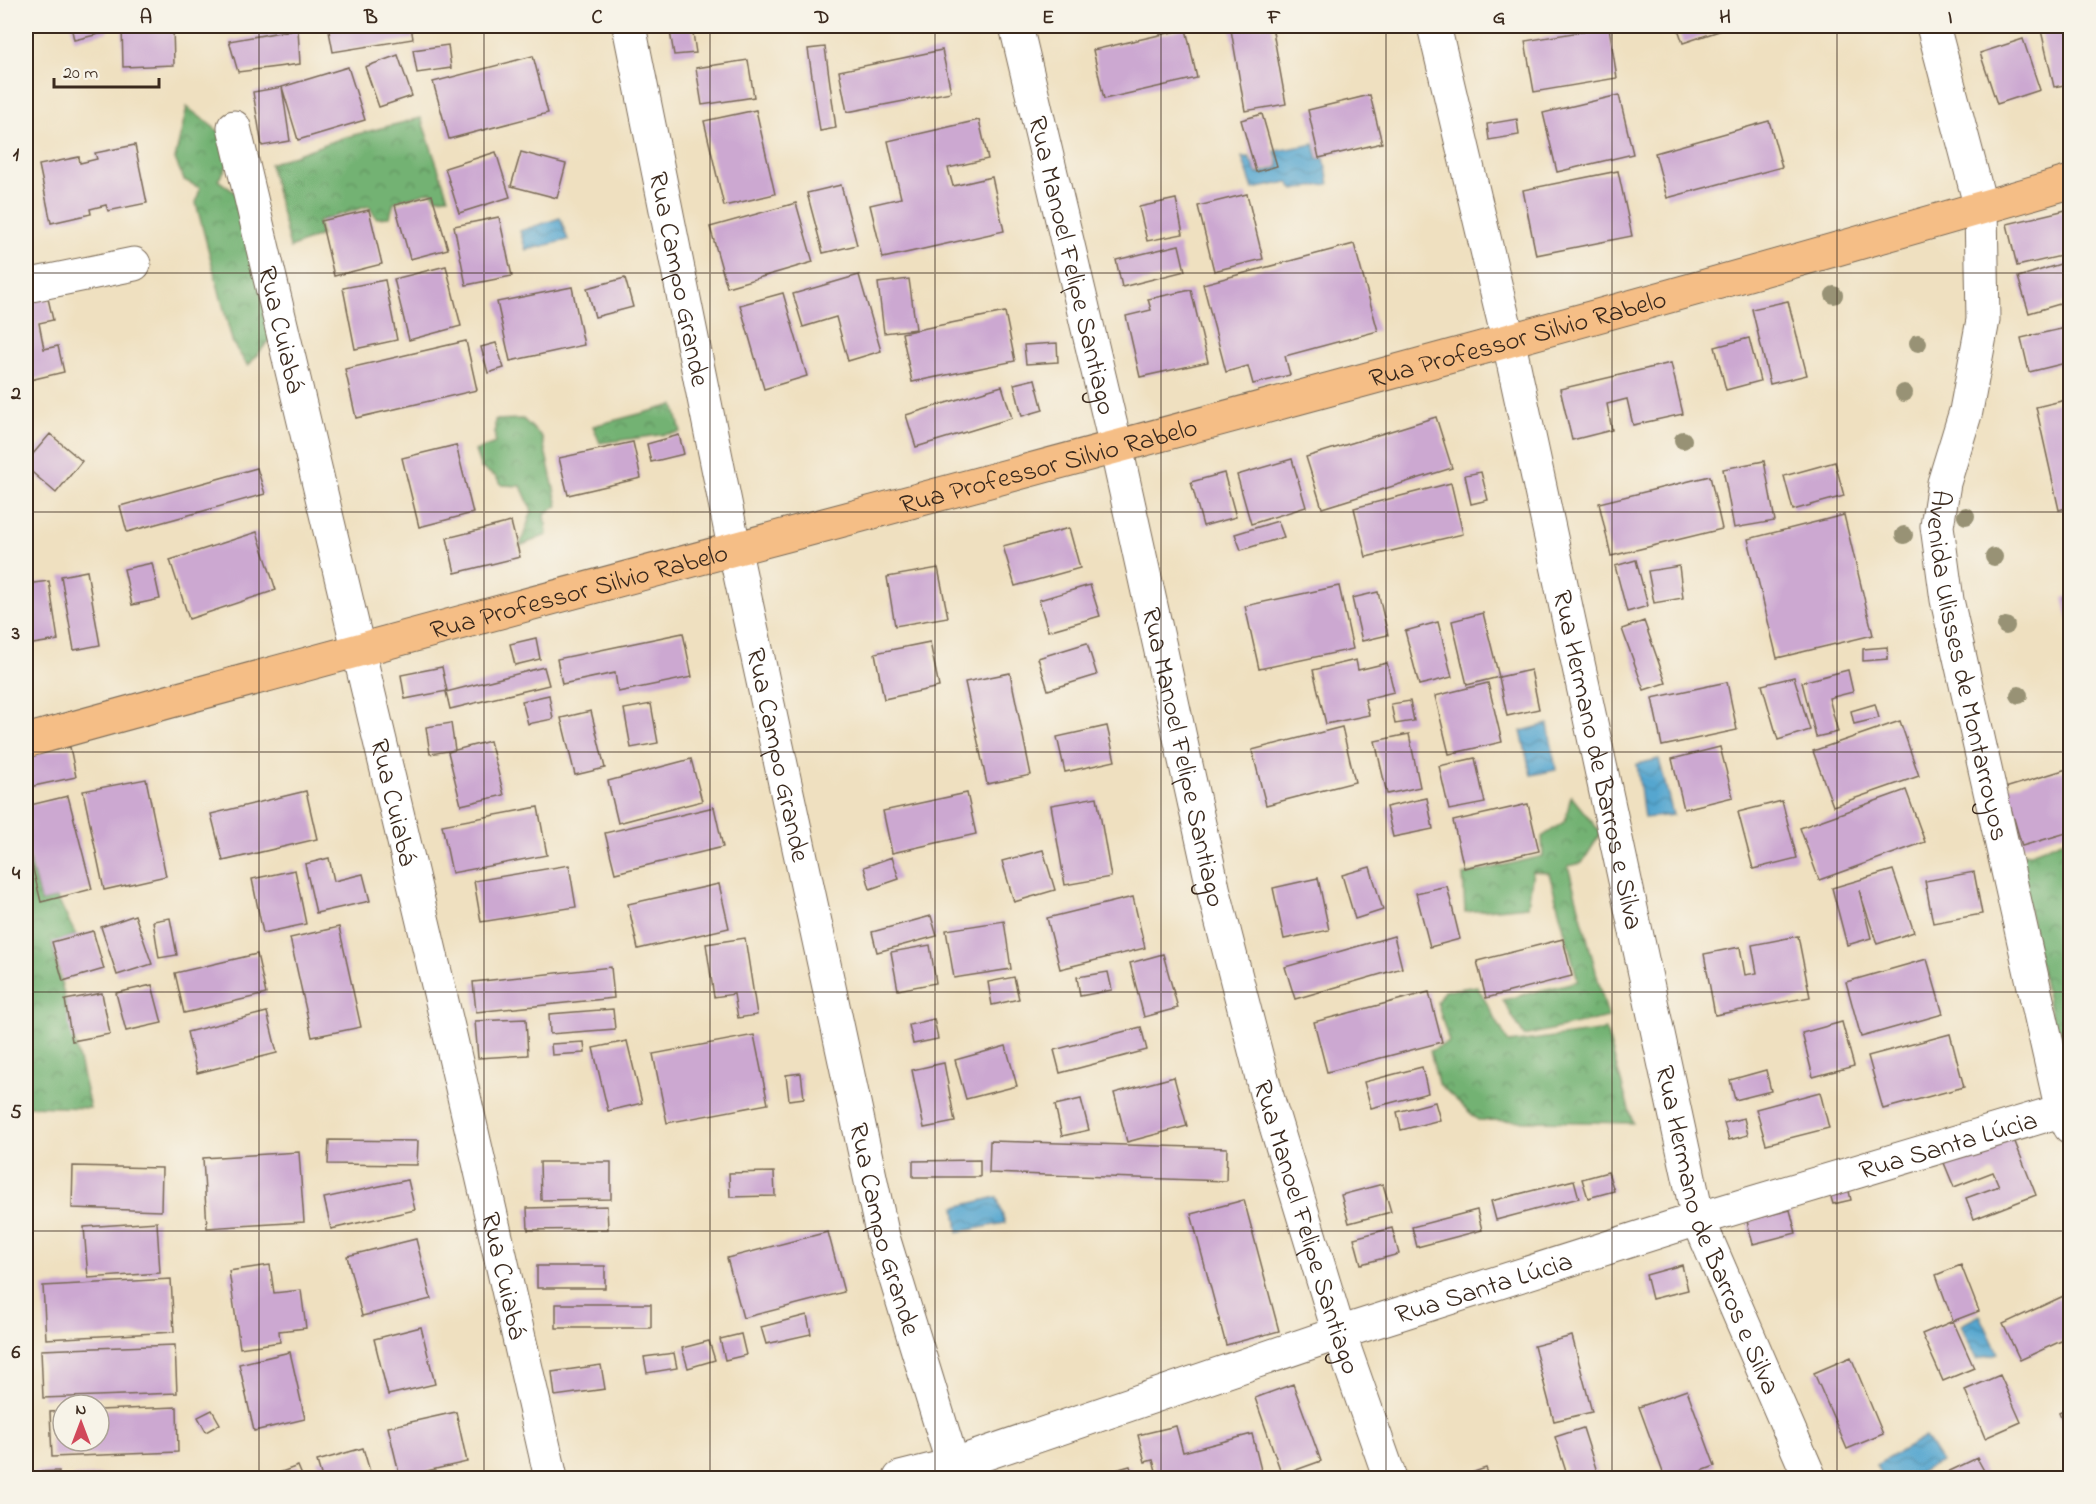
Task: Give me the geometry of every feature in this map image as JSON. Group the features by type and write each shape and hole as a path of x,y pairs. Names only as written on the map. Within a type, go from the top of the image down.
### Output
{"main road":[{"name":"Rua Professor Silvio Rabelo","path":"26,741 357,649 1509,342 2070,182"}],"street":[{"name":"Rua Campo Grande","path":"629,26 734,548 883,1237 954,1472"},
{"name":"Rua Manoel Felipe Santiago","path":"1016,26 1116,447 1220,915 1266,1093 1339,1333 1390,1479"},
{"name":"Rua Hermano de Barros e Silva","path":"1434,26 1509,342 1698,1219 1810,1479"},
{"name":"Avenida Ulisses de Montarroyos","path":"1933,26 1981,208 1983,320 1966,411 1944,483 1937,526 1939,548 1947,600 2068,1116"},
{"name":"Rua Cuiabá","path":"234,127 449,1031 551,1479"},
{"path":"26,286 134,264"},
{"name":"Rua Santa Lúcia","path":"900,1479 954,1472 1339,1333 1698,1219 2068,1116"}],"green space":[{"path":"187,107 222,134 232,159 218,180 241,197 271,338 248,366 233,344 196,203 200,188 184,180 175,159"},
{"path":"421,118 448,197 437,198 431,191 394,202 390,217 376,218 369,206 318,221 321,235 290,248 270,164 342,138"},
{"path":"674,405 681,432 600,443 593,426"},
{"path":"523,419 542,437 558,506 545,513 547,535 520,546 532,511 521,486 502,485 495,476 481,468 475,451 495,443 495,420"},
{"path":"1571,796 1601,833 1582,863 1568,866 1608,1017 1524,1036 1503,1000 1578,981 1549,873 1533,871 1528,906 1465,912 1463,875 1543,856 1542,837 1565,821"},
{"path":"2070,838 2070,1032 2056,1039 2016,851 2028,854"},
{"path":"26,849 41,902 57,898 76,935 52,943 90,1108 26,1106"},
{"path":"1477,986 1509,1043 1606,1030 1633,1123 1478,1120 1438,1083 1430,1051 1449,1042 1437,1002 1444,991"}],"water":[{"path":"1314,144 1318,159 1324,158 1329,184 1294,190 1288,182 1253,189 1242,157 1249,157 1257,174 1279,167 1275,151"},
{"path":"560,218 568,240 526,250 520,231"},
{"path":"1548,724 1556,770 1531,775 1521,731"},
{"path":"1659,759 1673,815 1644,818 1637,764"},
{"path":"997,1197 1005,1223 958,1232 955,1207"},
{"path":"1980,1315 1998,1353 1977,1359 1961,1325"},
{"path":"1925,1437 1941,1462 1906,1478 1883,1478 1876,1465"}],"building":[{"path":"71,26 107,26 108,32 74,40"},
{"path":"122,26 173,26 174,65 123,67"},
{"path":"328,26 411,26 413,39 333,52"},
{"path":"669,26 692,26 696,53 674,55"},
{"path":"1272,26 1286,104 1245,111 1231,30"},
{"path":"1477,26 1549,26 1549,27 1478,34"},
{"path":"1677,26 1734,26 1683,43"},
{"path":"2040,26 2070,26 2070,84 2054,87"},
{"path":"1609,27 1617,78 1534,92 1525,41"},
{"path":"298,29 300,64 238,72 229,41"},
{"path":"1186,29 1197,78 1104,99 1093,50"},
{"path":"2023,39 2040,90 1997,104 1980,53"},
{"path":"448,45 451,68 417,73 413,50"},
{"path":"825,47 836,128 820,131 808,49"},
{"path":"942,50 951,92 847,112 839,71"},
{"path":"398,55 412,96 379,107 365,67"},
{"path":"533,56 548,113 449,139 433,82"},
{"path":"748,60 754,97 702,105 696,68"},
{"path":"348,67 365,120 298,140 282,87"},
{"path":"282,87 290,141 262,146 253,92"},
{"path":"1370,95 1382,143 1319,158 1308,110"},
{"path":"1619,95 1633,154 1557,172 1543,113"},
{"path":"756,110 775,194 724,206 704,121"},
{"path":"1262,114 1277,166 1256,172 1241,120"},
{"path":"1517,119 1519,135 1489,140 1487,124"},
{"path":"979,120 988,159 948,168 953,186 992,177 1004,231 883,258 870,205 901,198 888,141"},
{"path":"1769,121 1782,167 1667,198 1655,153"},
{"path":"135,145 147,203 108,211 106,205 90,209 91,214 51,223 39,165 79,157 80,163 97,159 95,153"},
{"path":"496,152 510,197 459,213 445,168"},
{"path":"521,152 566,164 557,198 511,186"},
{"path":"1618,171 1632,236 1536,255 1523,190"},
{"path":"841,185 857,245 823,253 807,193"},
{"path":"1247,194 1263,259 1214,271 1198,206"},
{"path":"432,195 448,249 410,259 395,205"},
{"path":"1176,199 1183,234 1147,241 1139,207"},
{"path":"796,203 813,262 727,287 710,227"},
{"path":"26,209 30,227 26,228"},
{"path":"2070,209 2070,254 2017,266 2007,224"},
{"path":"369,210 382,264 334,276 321,221"},
{"path":"499,217 512,276 466,285 454,226"},
{"path":"1354,244 1378,331 1285,356 1290,375 1253,384 1248,366 1226,372 1203,284"},
{"path":"1179,245 1185,271 1122,287 1116,260"},
{"path":"2070,261 2070,301 2029,313 2018,277"},
{"path":"446,266 461,326 409,340 394,279"},
{"path":"859,275 881,351 848,361 836,317 803,327 793,294"},
{"path":"625,278 633,307 595,317 587,288"},
{"path":"909,279 916,329 884,333 878,283"},
{"path":"385,280 397,340 355,349 343,288"},
{"path":"572,287 584,345 510,361 497,302"},
{"path":"1191,290 1208,362 1140,377 1126,316 1151,310 1148,299"},
{"path":"783,293 807,376 764,389 740,305"},
{"path":"47,294 53,320 39,323 44,349 58,346 64,372 26,381 26,298"},
{"path":"1788,301 1807,375 1770,384 1752,309"},
{"path":"1005,312 1015,361 912,382 902,333"},
{"path":"2070,327 2070,362 2029,372 2021,338"},
{"path":"1749,338 1760,381 1726,390 1715,347"},
{"path":"466,341 477,390 356,418 345,369"},
{"path":"496,343 504,368 488,373 481,347"},
{"path":"1057,343 1058,362 1026,364 1024,345"},
{"path":"1671,363 1683,414 1633,425 1627,399 1607,404 1612,430 1572,440 1560,389"},
{"path":"1035,379 1043,410 1022,416 1014,384"},
{"path":"1002,386 1012,418 916,447 906,415"},
{"path":"2070,399 2070,507 2059,510 2036,407"},
{"path":"1436,417 1452,468 1322,508 1306,457"},
{"path":"50,434 82,461 56,493 26,467 26,462"},
{"path":"679,435 684,454 651,462 647,444"},
{"path":"633,442 641,478 568,495 559,458"},
{"path":"456,445 473,513 419,527 402,458"},
{"path":"1292,459 1306,507 1251,524 1237,475"},
{"path":"1764,461 1775,521 1734,528 1723,469"},
{"path":"1835,462 1844,496 1793,510 1784,476"},
{"path":"257,468 265,494 127,532 120,506"},
{"path":"1481,472 1488,500 1471,504 1465,475"},
{"path":"1224,473 1236,517 1203,526 1191,482"},
{"path":"1710,476 1722,529 1611,556 1599,503"},
{"path":"1451,483 1463,534 1366,557 1354,508"},
{"path":"1844,515 1873,635 1777,658 1748,539"},
{"path":"1278,521 1284,537 1241,550 1235,534"},
{"path":"511,522 520,557 455,573 447,538"},
{"path":"1069,528 1080,568 1015,586 1003,546"},
{"path":"257,532 276,590 189,619 170,560"},
{"path":"1636,560 1648,606 1627,612 1615,566"},
{"path":"152,563 160,599 132,605 124,569"},
{"path":"1679,566 1683,598 1654,603 1648,571"},
{"path":"938,568 948,617 895,626 887,577"},
{"path":"87,571 100,645 74,650 61,576"},
{"path":"49,581 58,640 26,645 26,584"},
{"path":"1090,585 1100,616 1048,631 1039,600"},
{"path":"1339,586 1353,649 1259,669 1245,606"},
{"path":"1378,592 1388,635 1362,641 1352,598"},
{"path":"2070,595 2070,620 2068,620 2063,598"},
{"path":"1483,613 1499,677 1467,685 1452,621"},
{"path":"1644,621 1666,683 1644,690 1622,629"},
{"path":"1438,622 1452,677 1419,685 1405,631"},
{"path":"683,633 692,677 618,692 615,673 562,684 557,659"},
{"path":"536,638 540,659 515,665 510,644"},
{"path":"930,642 939,687 884,699 875,653"},
{"path":"1087,643 1097,675 1048,690 1038,658"},
{"path":"1887,647 1888,659 1863,661 1863,649"},
{"path":"1356,660 1358,670 1387,663 1394,692 1365,699 1369,715 1326,724 1313,670"},
{"path":"442,667 447,691 405,699 401,675"},
{"path":"544,667 549,685 450,709 446,692"},
{"path":"1531,670 1539,709 1507,716 1499,677"},
{"path":"1848,670 1853,692 1829,698 1838,732 1816,737 1802,682"},
{"path":"1010,673 1031,775 987,784 965,682"},
{"path":"1794,677 1810,730 1778,740 1762,685"},
{"path":"1727,682 1737,730 1662,746 1652,698"},
{"path":"1488,683 1502,742 1449,754 1435,696"},
{"path":"549,695 553,719 528,724 522,701"},
{"path":"1410,701 1414,721 1395,724 1391,704"},
{"path":"651,704 658,743 631,748 624,709"},
{"path":"1875,704 1879,718 1854,724 1851,711"},
{"path":"591,711 605,768 575,775 561,718"},
{"path":"1900,721 1919,776 1833,806 1813,751"},
{"path":"451,723 455,750 430,754 426,727"},
{"path":"1107,726 1115,761 1065,772 1057,737"},
{"path":"1342,727 1355,782 1266,805 1252,750"},
{"path":"1409,734 1420,787 1387,794 1375,741"},
{"path":"490,741 504,795 461,805 448,752"},
{"path":"70,747 76,777 29,787 26,756"},
{"path":"1720,747 1733,797 1684,809 1672,759"},
{"path":"1475,758 1485,803 1449,810 1439,766"},
{"path":"691,759 702,801 618,823 608,781"},
{"path":"2070,768 2070,832 2022,846 2005,788"},
{"path":"146,779 166,876 104,890 83,791"},
{"path":"1906,790 1925,842 1819,880 1800,828"},
{"path":"306,791 317,839 223,861 211,814"},
{"path":"967,793 976,834 892,853 883,811"},
{"path":"68,796 92,889 41,902 26,841 26,806"},
{"path":"1097,797 1111,877 1065,885 1051,805"},
{"path":"1427,798 1433,829 1393,837 1386,807"},
{"path":"1782,801 1797,858 1753,869 1738,812"},
{"path":"1528,804 1539,851 1464,868 1453,821"},
{"path":"538,807 547,855 452,873 442,825"},
{"path":"714,807 723,847 615,873 605,833"},
{"path":"1043,850 1055,890 1014,902 1002,861"},
{"path":"892,857 899,879 870,889 864,867"},
{"path":"329,858 334,881 363,874 370,901 316,913 305,864"},
{"path":"569,865 576,907 481,922 474,881"},
{"path":"1370,867 1383,910 1355,919 1342,875"},
{"path":"295,870 306,924 263,933 252,879"},
{"path":"1893,870 1914,932 1877,944 1859,890 1871,938 1847,945 1832,888"},
{"path":"1974,872 1982,914 1933,923 1925,881"},
{"path":"1318,878 1329,930 1284,939 1273,888"},
{"path":"719,884 729,928 638,949 628,904"},
{"path":"1447,886 1460,939 1430,947 1416,893"},
{"path":"1133,897 1145,948 1060,969 1047,918"},
{"path":"135,915 152,964 117,975 101,927"},
{"path":"931,916 937,936 877,952 872,932"},
{"path":"170,918 177,955 159,958 153,921"},
{"path":"1004,921 1011,969 954,978 946,930"},
{"path":"339,927 361,1027 312,1037 290,938"},
{"path":"93,931 104,969 63,981 52,942"},
{"path":"1394,936 1402,968 1295,999 1285,967"},
{"path":"1798,936 1810,997 1715,1015 1704,954 1740,947 1745,975 1757,973 1752,945"},
{"path":"745,938 757,1015 738,1018 734,994 714,997 706,944"},
{"path":"1563,939 1572,976 1486,998 1477,961"},
{"path":"930,945 936,983 898,990 891,952"},
{"path":"257,954 266,994 184,1013 175,973"},
{"path":"1163,954 1178,1008 1144,1017 1130,963"},
{"path":"1927,959 1943,1014 1861,1037 1846,982"},
{"path":"611,967 614,998 476,1012 473,982"},
{"path":"1108,972 1112,990 1080,996 1077,977"},
{"path":"1014,977 1019,999 992,1005 988,982"},
{"path":"152,985 162,1023 126,1031 116,993"},
{"path":"1429,992 1442,1042 1327,1072 1314,1022"},
{"path":"102,993 110,1034 72,1041 65,1000"},
{"path":"613,1009 615,1029 550,1034 549,1014"},
{"path":"267,1012 277,1053 197,1073 187,1032"},
{"path":"526,1019 528,1055 478,1058 475,1021"},
{"path":"934,1019 938,1039 913,1044 909,1025"},
{"path":"1842,1022 1854,1066 1813,1077 1802,1033"},
{"path":"1141,1027 1147,1050 1060,1073 1054,1050"},
{"path":"1950,1034 1964,1087 1883,1109 1868,1056"},
{"path":"754,1035 768,1104 667,1123 653,1054"},
{"path":"627,1041 642,1103 608,1111 593,1048"},
{"path":"584,1042 585,1053 552,1055 551,1044"},
{"path":"1006,1046 1017,1086 966,1099 955,1060"},
{"path":"944,1063 955,1122 924,1128 912,1070"},
{"path":"1422,1067 1428,1093 1371,1108 1364,1082"},
{"path":"1766,1070 1771,1091 1735,1100 1730,1080"},
{"path":"801,1073 804,1098 789,1100 786,1075"},
{"path":"1174,1077 1187,1126 1127,1142 1114,1093"},
{"path":"1820,1092 1829,1128 1766,1144 1756,1109"},
{"path":"1081,1099 1089,1130 1062,1136 1055,1105"},
{"path":"1435,1102 1440,1120 1401,1130 1397,1112"},
{"path":"1744,1118 1748,1135 1729,1140 1724,1123"},
{"path":"2013,1137 2036,1195 1974,1219 1966,1198 1999,1186 1993,1172 1954,1187 1944,1163"},
{"path":"329,1140 418,1141 417,1165 328,1164"},
{"path":"990,1141 1227,1148 1226,1181 989,1173"},
{"path":"299,1152 304,1222 207,1228 203,1158"},
{"path":"980,1160 980,1177 913,1177 913,1161"},
{"path":"540,1162 611,1162 611,1199 541,1200"},
{"path":"73,1166 162,1168 161,1211 72,1208"},
{"path":"774,1172 775,1196 730,1197 729,1173"},
{"path":"1608,1172 1614,1191 1588,1198 1582,1179"},
{"path":"408,1180 415,1210 331,1229 324,1198"},
{"path":"1574,1180 1579,1198 1496,1220 1491,1201"},
{"path":"1847,1182 1851,1200 1833,1204 1828,1187"},
{"path":"1383,1184 1391,1212 1349,1223 1341,1195"},
{"path":"1244,1200 1279,1331 1226,1345 1191,1214"},
{"path":"607,1206 608,1229 528,1230 527,1208"},
{"path":"1477,1210 1482,1230 1417,1247 1412,1227"},
{"path":"1790,1210 1796,1233 1753,1244 1747,1221"},
{"path":"157,1222 160,1273 88,1278 84,1227"},
{"path":"1392,1228 1399,1254 1361,1264 1354,1238"},
{"path":"828,1232 844,1292 743,1318 727,1258"},
{"path":"416,1239 431,1299 362,1316 347,1256"},
{"path":"270,1265 274,1293 301,1290 306,1328 279,1331 280,1342 240,1348 229,1271"},
{"path":"1682,1265 1688,1290 1652,1299 1646,1275"},
{"path":"1961,1265 1979,1311 1953,1321 1936,1275"},
{"path":"537,1266 605,1266 605,1288 537,1288"},
{"path":"171,1279 174,1332 46,1339 43,1286"},
{"path":"2070,1293 2070,1337 2020,1360 2003,1324"},
{"path":"556,1304 651,1304 651,1328 556,1328"},
{"path":"807,1315 811,1334 766,1344 761,1327"},
{"path":"1953,1321 1974,1368 1943,1381 1922,1334"},
{"path":"421,1327 435,1384 388,1395 374,1339"},
{"path":"741,1334 746,1355 725,1360 720,1339"},
{"path":"1572,1336 1592,1412 1554,1421 1534,1346"},
{"path":"709,1341 715,1360 688,1368 682,1348"},
{"path":"175,1345 177,1393 111,1395 111,1393 51,1393 51,1398 43,1398 41,1350"},
{"path":"290,1352 305,1419 254,1431 239,1364"},
{"path":"674,1353 677,1368 647,1373 644,1357"},
{"path":"1851,1357 1883,1434 1847,1449 1814,1373"},
{"path":"601,1365 605,1389 555,1396 552,1372"},
{"path":"2000,1375 2021,1422 1985,1438 1965,1390"},
{"path":"1293,1384 1321,1461 1282,1475 1255,1398"},
{"path":"1687,1390 1715,1466 1683,1478 1665,1478 1639,1407"},
{"path":"177,1407 178,1452 52,1457 52,1453 111,1453 111,1410"},
{"path":"2070,1408 2070,1439 2059,1413"},
{"path":"212,1410 220,1424 206,1432 198,1417"},
{"path":"456,1412 467,1462 400,1477 388,1427"},
{"path":"1176,1426 1183,1452 1252,1434 1263,1478 1158,1478 1153,1460 1145,1462 1138,1435"},
{"path":"1583,1428 1599,1478 1568,1478 1555,1437"},
{"path":"363,1448 372,1478 322,1478 317,1461"},
{"path":"1977,1458 1988,1478 1935,1478"},
{"path":"298,1466 303,1478 265,1478"},
{"path":"1130,1466 1134,1478 1087,1478"},
{"path":"1486,1468 1490,1478 1456,1478"},
{"path":"59,1471 59,1478 34,1478 34,1472"},
{"path":"164,1473 165,1478 72,1478 72,1476"}]}
